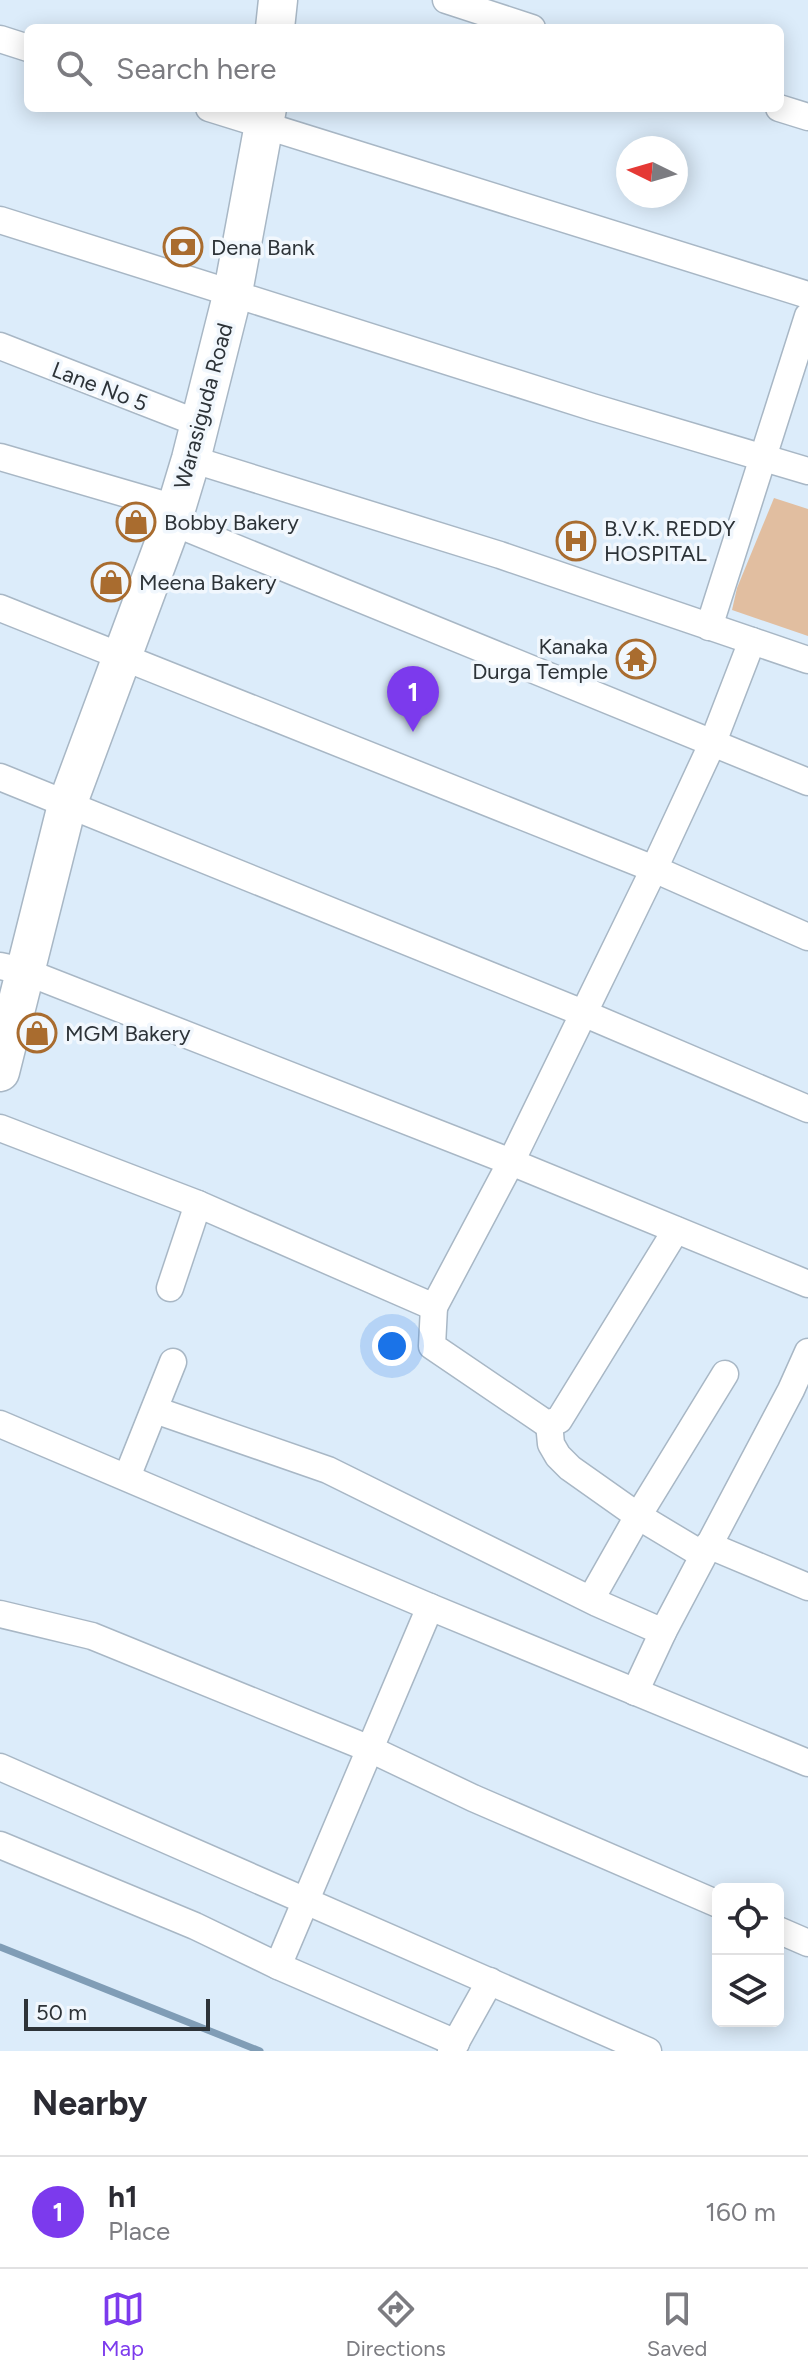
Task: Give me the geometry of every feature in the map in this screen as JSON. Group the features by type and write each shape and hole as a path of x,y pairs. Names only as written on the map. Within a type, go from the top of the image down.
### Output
{"street":[{"path":"275,24 278,0"},
{"path":"446,0 520,24"},
{"path":"0,39 24,47"},
{"path":"784,110 808,117"},
{"path":"234,112 266,117 808,295"},
{"name":"Warasiguda Road","path":"0,1072 12,968 196,442 233,292 266,117"},
{"path":"0,220 592,407 808,471"},
{"path":"709,627 808,316"},
{"name":"Lane No 5","path":"0,346 196,442 500,555 808,660"},
{"path":"0,457 173,515 808,782"},
{"path":"0,608 654,869 808,937"},
{"path":"549,1423 432,1346 434,1307 511,1162 654,869 713,742 752,641"},
{"path":"0,777 583,1013 808,1109"},
{"path":"12,968 511,1162 808,1284"},
{"path":"0,1128 198,1204 434,1307"},
{"path":"170,1288 198,1204"},
{"path":"549,1423 559,1420 676,1230"},
{"path":"635,1692 706,1550 800,1394 808,1352"},
{"path":"127,1477 173,1362"},
{"path":"591,1599 725,1374"},
{"path":"155,1410 328,1470 663,1632"},
{"path":"549,1423 551,1444 558,1456 638,1516 706,1550 808,1587"},
{"path":"0,1424 808,1763"},
{"path":"278,1966 430,1607"},
{"path":"0,1614 92,1636 370,1749 473,1798 712,1901"},
{"path":"0,1767 648,2051"},
{"path":"0,1845 195,1926 454,2047 490,1981"},
{"path":"784,1933 808,1943"}],"shaded area":[{"path":"774,498 808,509 808,636 732,610 737,588"}],"waterway":[{"path":"0,1947 260,2051"}],"place":[{"name":"Dena Bank","path":"183,247"},
{"name":"Bobby Bakery","path":"136,522"},
{"name":"B.V.K. REDDY HOSPITAL","path":"576,541"},
{"name":"Meena Bakery","path":"111,582"},
{"name":"Kanaka Durga Temple","path":"636,659"},
{"name":"h1","path":"413,732"},
{"name":"MGM Bakery","path":"37,1033"}]}
